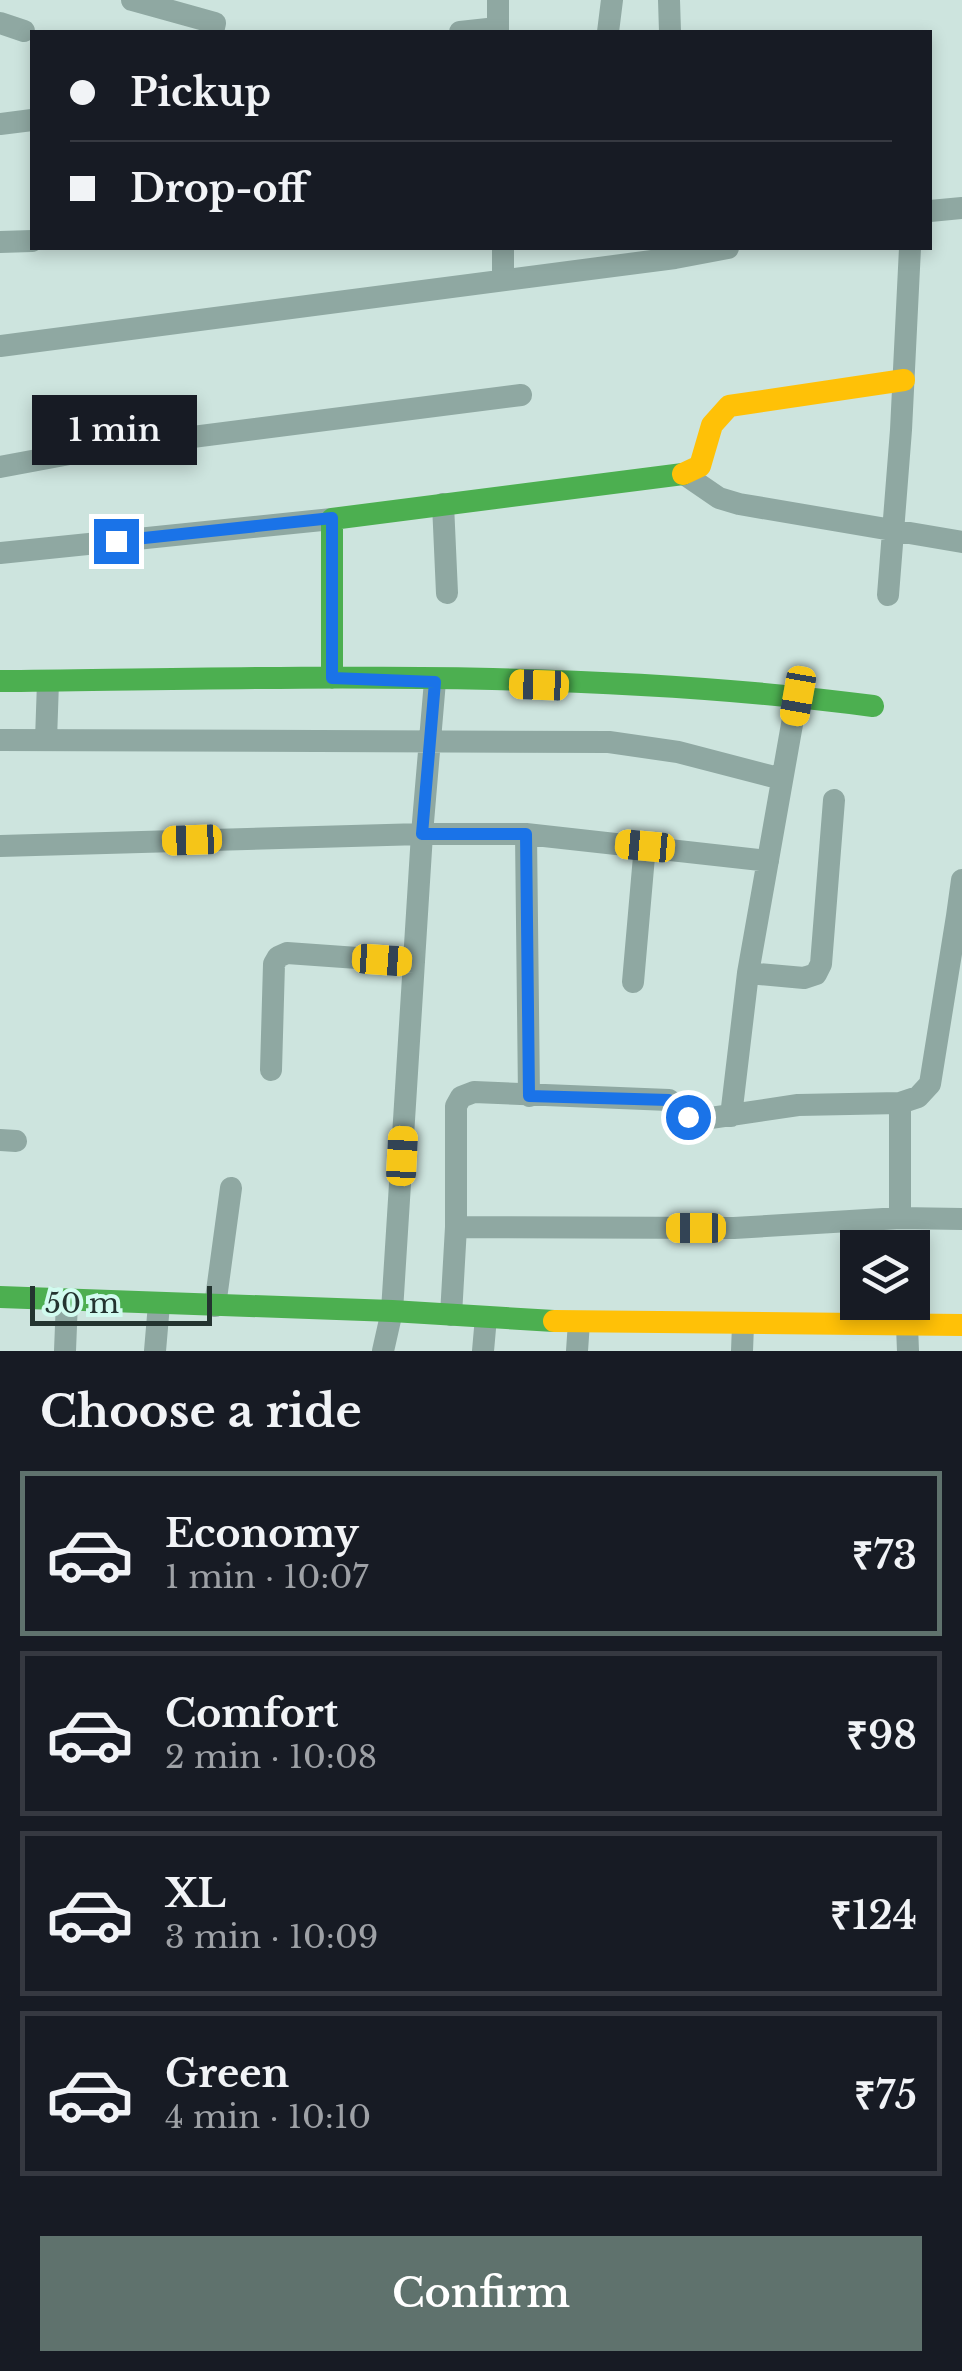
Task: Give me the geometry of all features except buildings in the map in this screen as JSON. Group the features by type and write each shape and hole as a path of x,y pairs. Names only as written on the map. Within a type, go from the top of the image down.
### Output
{"street":[{"path":"132,0 216,18"},
{"path":"498,0 498,30"},
{"path":"608,30 612,0"},
{"path":"669,0 670,30"},
{"path":"0,22 24,30"},
{"path":"0,124 30,120"},
{"path":"932,211 962,208"},
{"path":"0,242 30,240"},
{"path":"503,250 503,278"},
{"path":"0,346 706,250"},
{"path":"888,595 910,250"},
{"path":"0,553 332,518 684,474 700,466 708,451 710,424 717,412 729,406 904,380"},
{"path":"0,467 111,448 521,395"},
{"path":"684,474 719,498 739,504 962,542"},
{"path":"443,504 447,593"},
{"path":"332,518 332,678"},
{"path":"0,680 332,678 595,684 798,696 874,706"},
{"path":"46,740 48,682"},
{"path":"383,1351 392,1311 435,682"},
{"path":"731,1116 748,973 798,696"},
{"path":"0,740 609,742 678,752 782,780"},
{"path":"748,973 804,978 816,974 821,964 834,800"},
{"path":"0,846 526,834 768,861"},
{"path":"526,834 529,1096"},
{"path":"633,982 645,846"},
{"path":"452,1315 456,1106 461,1097 474,1092 669,1100 697,1120 798,1106 900,1103 918,1097 930,1084 962,880"},
{"path":"271,1070 274,964 278,957 287,953 414,962"},
{"path":"900,1103 900,1218"},
{"path":"215,1306 232,1188"},
{"path":"456,1227 734,1228 900,1218 962,1219"},
{"path":"0,1297 578,1322 962,1325"},
{"path":"65,1351 67,1300"},
{"path":"155,1351 158,1304"},
{"path":"483,1351 486,1316"},
{"path":"577,1351 578,1322"},
{"path":"742,1351 743,1325"},
{"path":"907,1326 908,1351"}],"traffic: fast":[{"path":"332,678 332,519 683,474"},
{"path":"0,681 547,681 765,694 873,706"},
{"path":"0,1297 554,1321"}],"traffic: slow":[{"path":"683,474 700,466 712,425 729,406 904,380"},
{"path":"554,1321 962,1325"}],"route":[{"path":"116,541 332,518 332,678 435,682 422,834 526,834 529,1096 669,1100 677,1103 688,1117"}]}
